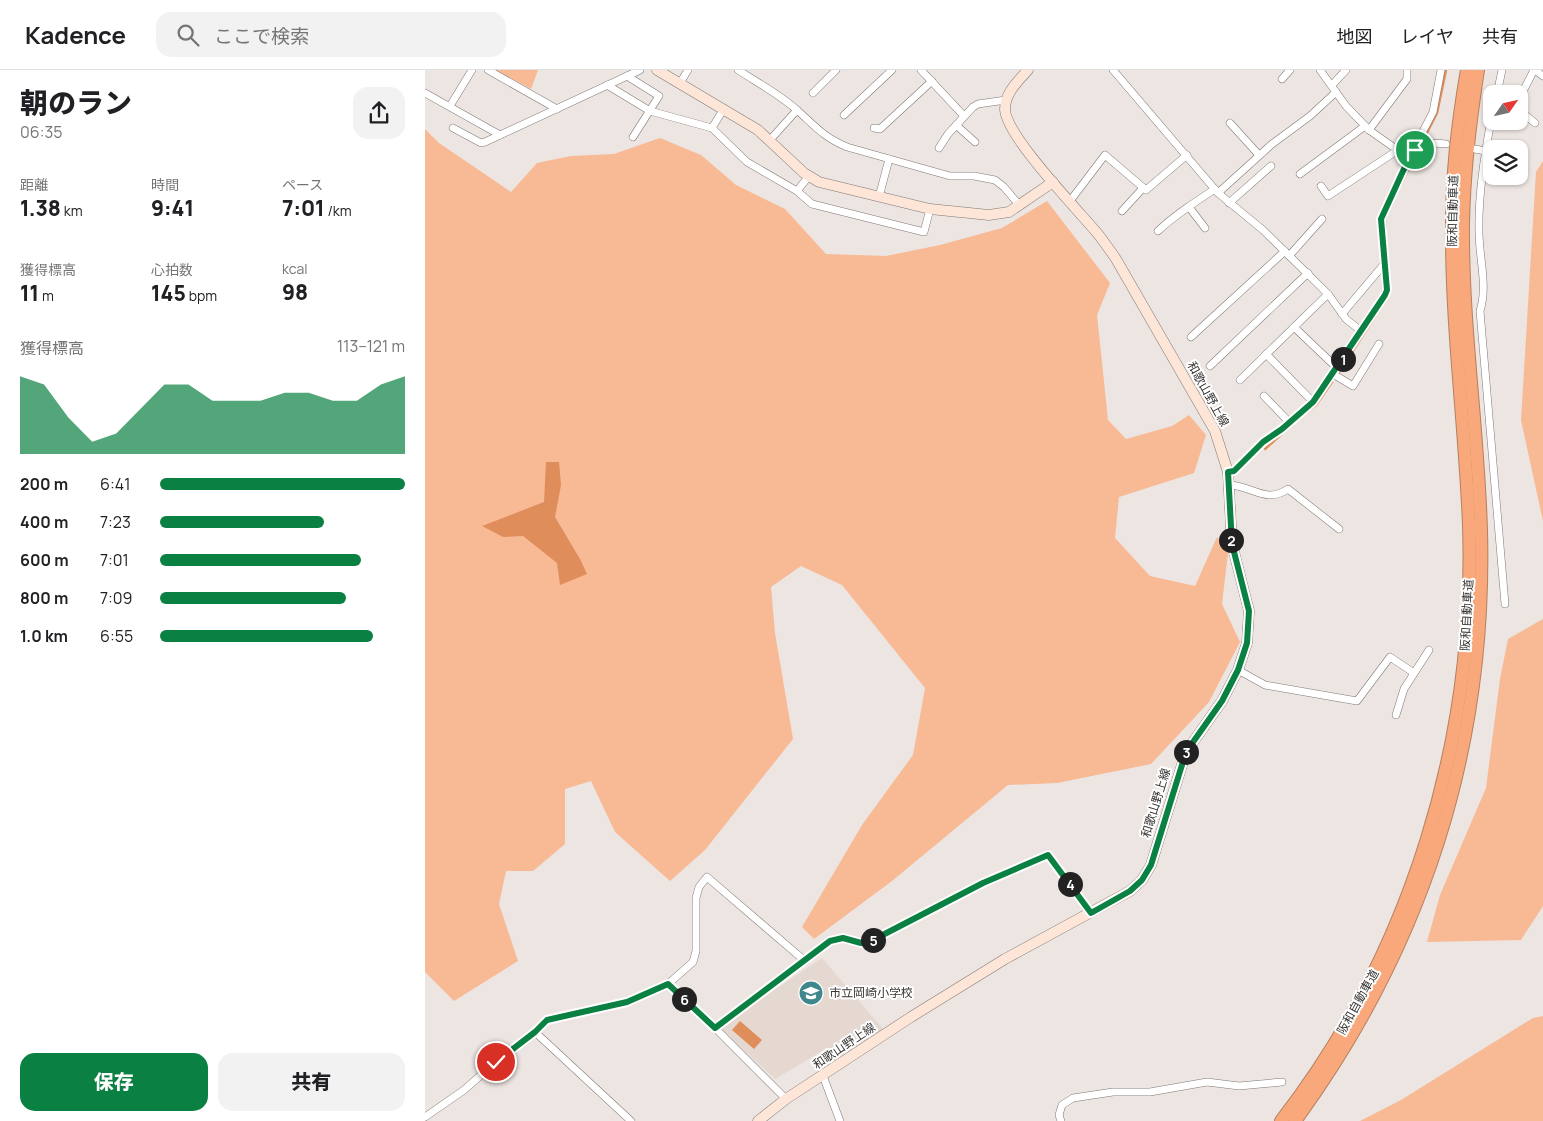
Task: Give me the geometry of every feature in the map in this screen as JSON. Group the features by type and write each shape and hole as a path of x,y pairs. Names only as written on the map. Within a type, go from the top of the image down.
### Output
{"highway":[{"name":"阪和自動車道","path":"1281,1121 1338,1037 1379,962 1398,920 1434,818 1454,730 1463,671 1469,581 1467,473 1453,293 1452,222 1460,113 1467,70"},
{"name":"阪和自動車道","path":"1295,1121 1324,1081 1353,1035 1389,967 1423,888 1444,822 1465,733 1476,671 1482,582 1478,474 1465,292 1463,223 1466,165 1478,70"}],"main road":[{"path":"657,70 758,130 809,176 819,182 930,210 989,215 1009,212 1053,182"},
{"path":"1006,100 1012,88 1028,70"},
{"name":"和歌山野上線","path":"758,1121 786,1099 1005,958 1130,891 1142,880 1151,865 1186,752 1222,701 1238,670 1247,643 1249,611 1232,544 1228,472 1221,445 1209,417 1116,258 1013,131 1005,110 1006,100"}],"street":[{"path":"450,106 472,70"},
{"path":"488,70 557,109"},
{"path":"453,128 481,143 485,142 640,70"},
{"path":"680,83 687,70"},
{"path":"738,70 779,96 833,142 950,176 974,176 995,180 1004,187 1020,206"},
{"path":"813,93 836,70"},
{"path":"844,115 892,70"},
{"path":"921,70 964,116"},
{"path":"1113,70 1217,191 1287,253 1328,294 1346,319 1361,331"},
{"path":"1283,79 1290,70"},
{"path":"1320,70 1346,106 1367,128 1409,158"},
{"path":"1332,85 1346,70"},
{"path":"1300,174 1367,128 1407,79 1407,70"},
{"path":"1228,472 1234,471 1263,442 1290,423 1313,402 1385,295 1387,290 1381,219 1433,112 1441,70"},
{"path":"1498,85 1501,70"},
{"path":"1526,85 1534,70 1543,76"},
{"path":"627,76 659,96 633,136"},
{"path":"874,128 880,129 932,81"},
{"path":"607,85 650,110 712,128 747,162 797,190 812,204 924,232 930,210"},
{"path":"1158,232 1175,216 1217,191 1310,116 1336,92"},
{"path":"425,93 500,135"},
{"path":"939,148 948,134 978,104 1006,100"},
{"path":"712,128 723,110"},
{"path":"769,141 797,110"},
{"path":"1528,117 1535,123"},
{"path":"1230,123 1259,156"},
{"path":"956,125 975,142"},
{"path":"1416,150 1429,144 1446,144"},
{"path":"1475,149 1483,151"},
{"path":"1321,186 1328,196 1398,150"},
{"path":"1070,201 1105,155 1146,190 1187,155"},
{"path":"879,197 889,159"},
{"path":"1229,203 1271,166"},
{"path":"1483,168 1479,222 1484,298 1481,311 1505,604"},
{"path":"797,190 809,176"},
{"path":"1122,211 1143,188"},
{"path":"1189,207 1205,228"},
{"path":"1191,337 1287,253 1322,219"},
{"path":"1342,314 1385,263"},
{"path":"1210,366 1307,273"},
{"path":"1240,380 1328,294"},
{"path":"1294,327 1335,371 1353,386 1379,344"},
{"path":"1266,354 1313,402"},
{"path":"1264,396 1290,423"},
{"path":"1230,485 1260,495 1283,493 1288,489 1339,529"},
{"path":"1396,715 1401,696 1429,650"},
{"path":"1238,670 1265,685 1357,701 1390,657 1414,673"},
{"path":"715,1028 830,941 843,938 861,943 873,940 983,883 1048,855 1091,913"},
{"path":"425,1117 463,1090 535,1032 547,1020 627,1002 668,984 693,962 696,951 696,898 699,887 707,877 805,961"},
{"path":"668,984 786,1099"},
{"path":"535,1032 631,1121"},
{"path":"823,1076 840,1121"},
{"path":"1061,1121 1059,1115 1062,1105 1073,1098 1113,1092 1150,1092 1207,1082 1239,1086 1281,1082"}],"shaded area":[{"path":"495,70 538,70 531,89"},
{"path":"425,129 439,143 511,192 537,163 571,156 614,154 660,138 701,155 736,185 785,209 826,254 886,256 940,245 1002,228 1047,201 1110,283 1097,315 1108,420 1126,439 1172,426 1189,415 1206,435 1194,473 1119,497 1115,538 1150,576 1195,586 1217,537 1228,553 1222,604 1240,642 1209,702 1151,764 1057,783 1008,785 892,881 814,939 802,927 862,825 913,755 925,688 842,585 801,566 771,587 775,633 793,739 705,850 670,881 615,832 591,781 565,789 565,844 533,871 506,871 499,904 518,961 454,1001 425,972"},
{"path":"1543,161 1543,521 1521,420 1536,172"},
{"path":"546,462 559,462 561,485 555,517 587,574 560,585 557,563 523,536 503,537 482,526 544,502"},
{"path":"1543,619 1543,906 1521,940 1427,942 1440,895 1486,788 1500,679 1508,639"},
{"name":"市立岡崎小学校","path":"822,958 883,1029 832,1062 824,1050 775,1079 719,1027"},
{"path":"1543,1016 1543,1121 1360,1121 1401,1100 1533,1018"},
{"path":"740,1021 762,1040 754,1049 732,1030"}],"waterway":[{"path":"1399,188 1437,113 1446,70"},
{"path":"1339,372 1387,298"},
{"path":"1299,418 1316,405 1332,382"},
{"path":"1265,449 1286,430"}],"place":[{"name":"市立岡崎小学校","path":"811,993"}],"route":[{"path":"496,1062 535,1032 547,1020 627,1002 668,984 715,1028 830,941 843,938 861,943 873,940 983,883 1048,855 1091,913 1130,891 1142,880 1151,865 1181,762 1193,740 1222,701 1238,670 1247,643 1249,611 1232,544 1228,472 1234,471 1263,442 1282,429 1313,402 1385,295 1387,290 1381,219 1409,158 1413,150 1415,150"}]}
